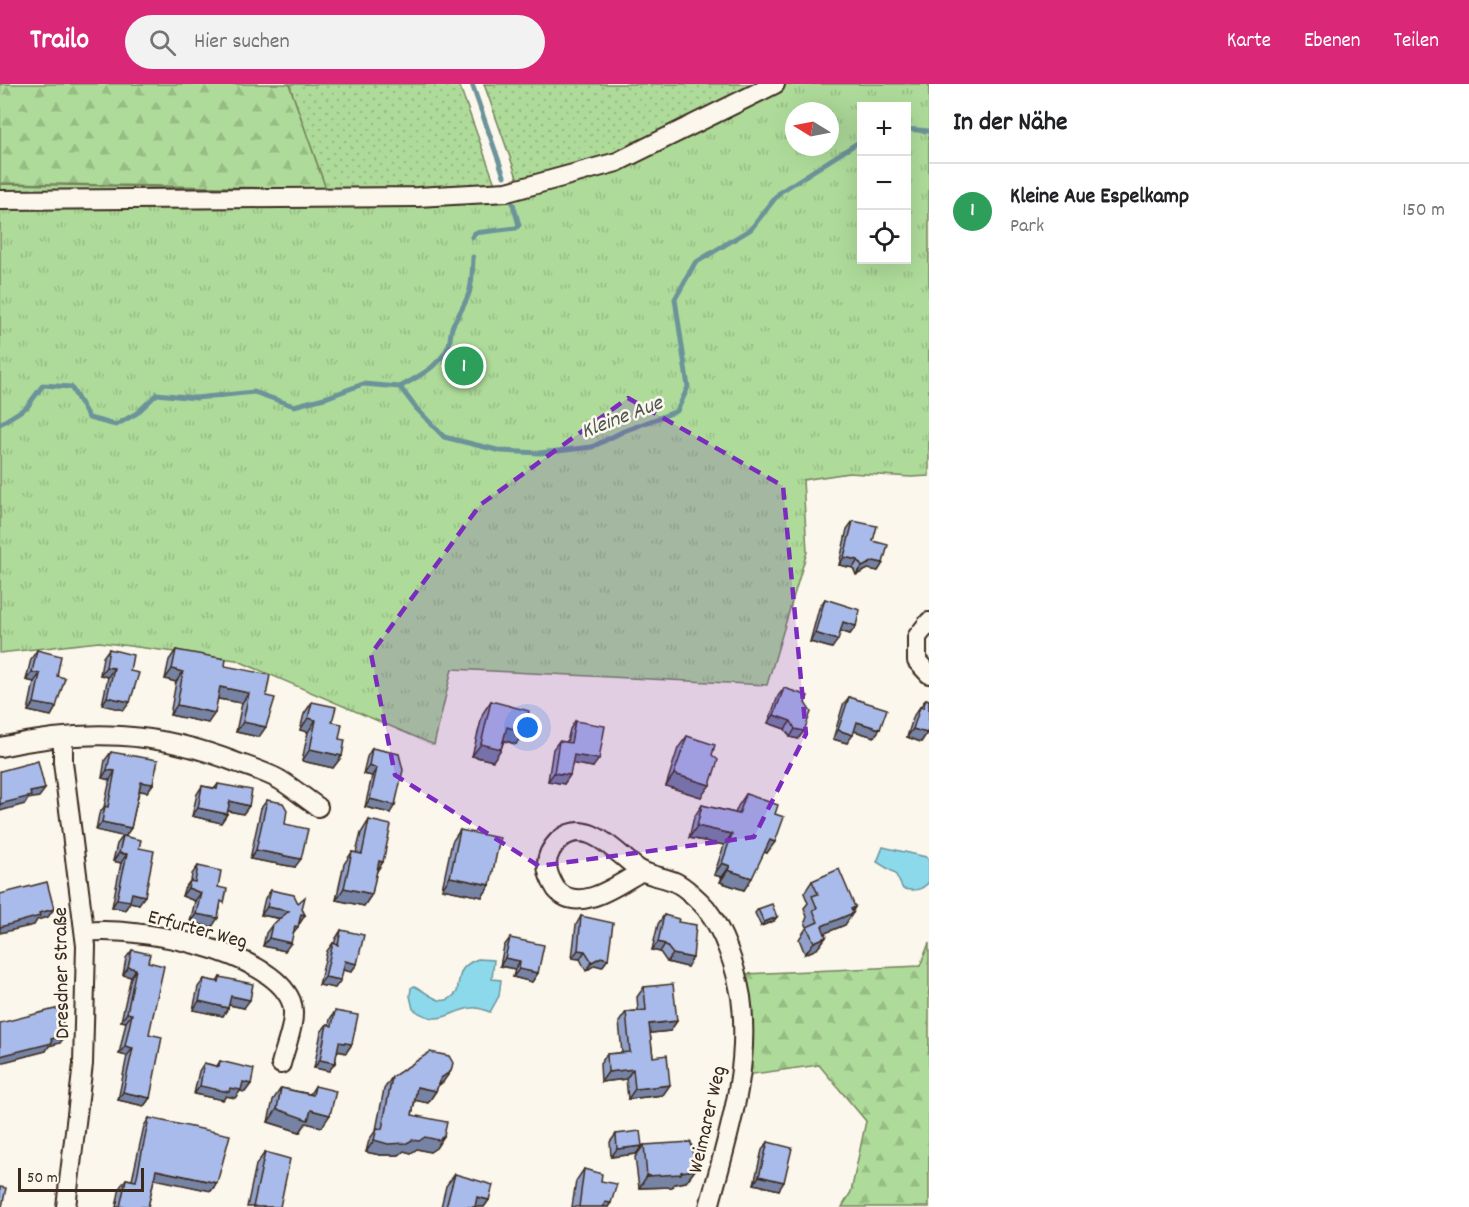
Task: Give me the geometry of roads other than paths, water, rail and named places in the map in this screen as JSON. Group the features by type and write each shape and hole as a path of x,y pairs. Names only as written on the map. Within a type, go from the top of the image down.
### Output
{"street":[{"path":"0,200 417,197 507,192 617,162 775,84"},
{"path":"929,622 916,636 917,661 929,675"},
{"path":"0,747 89,735 140,735 199,747 279,779 318,807"},
{"name":"Dresdner Straße","path":"63,738 63,762 86,932 83,1064 66,1207"},
{"name":"Weimarer Weg","path":"642,871 587,899 571,899 560,893 550,881 547,862 552,847 566,835 581,831 600,838 642,871 678,883 706,908 728,950 740,995 744,1040 741,1087 709,1207"},
{"name":"Erfurter Weg","path":"86,932 116,930 165,938 231,956 269,975 292,1003 293,1016 281,1064"}],"water":[{"path":"883,847 926,857 929,860 929,882 917,890 903,889 895,873 877,862"},
{"path":"478,959 494,960 492,979 501,980 499,996 490,1012 472,1008 444,1017 431,1018 413,1009 411,988 414,986 436,999 446,1000 457,992 460,975 464,968"}],"waterway":[{"path":"472,84 504,176"},
{"name":"Kleine Aue","path":"911,129 929,131"},
{"name":"Kleine Aue","path":"0,424 27,407 43,385 71,387 89,418 116,425 137,413 157,394 196,398 254,392 294,406 363,384 400,387 416,408 444,437 501,451 540,453 592,447 624,431 677,411 688,387 675,299 695,263 751,229 780,192 857,143"},
{"path":"472,237 475,233 516,228 519,225 513,204"},
{"path":"400,387 434,365 449,345 453,325 470,292 473,257"}],"place":[{"name":"Kleine Aue Espelkamp","path":"464,366"}]}
